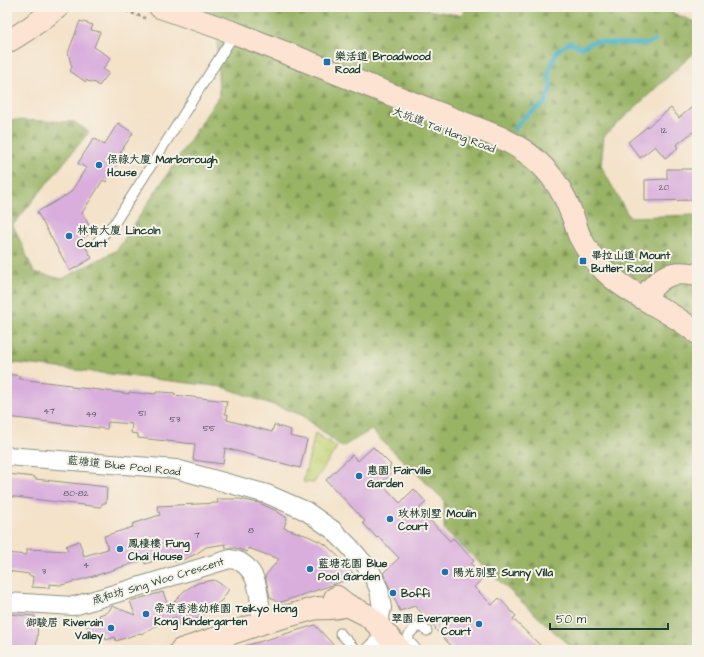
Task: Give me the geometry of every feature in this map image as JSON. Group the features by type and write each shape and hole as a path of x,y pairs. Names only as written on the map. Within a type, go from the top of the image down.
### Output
{"main road":[{"path":"7,42 18,36 58,7"},
{"name":"大坑道 Tai Hang Road","path":"156,14 235,33 499,137 523,150 545,168 562,191 579,235 593,258 602,268 613,278 684,323 697,333"},
{"path":"643,298 654,284 670,274 684,273 697,275"},
{"path":"181,650 262,623 318,608 323,601 337,597 347,605 367,615 388,637"}],"street":[{"name":"藍塘道 Blue Pool Road","path":"7,456 176,469 267,494 306,511 337,534 372,574 380,589 388,637"},
{"name":"成和坊 Sing Woo Crescent","path":"7,602 74,606 230,559 241,562 249,569 256,581 262,623"},
{"path":"371,650 388,637"}],"lane":[{"path":"98,241 116,221 235,33"},
{"path":"417,650 408,638 417,626 420,626 427,631"},
{"path":"340,633 356,650"}],"path":[{"path":"115,7 156,14"}],"green space":[{"path":"153,7 413,7 460,15 468,7 659,7 697,23 697,50 604,136 601,166 629,217 697,215 697,650 574,650 444,530 444,500 371,430 342,447 302,415 223,387 7,362 7,117 12,120 74,122 89,132 13,225 34,272 62,279 117,250 219,96 217,39"},
{"path":"315,433 337,447 314,483 303,482"}],"building":[{"path":"80,21 93,25 91,30 100,32 94,47 111,58 103,69 109,73 99,86 94,82 89,82 87,80 86,82 70,71 72,67 68,53"},
{"path":"697,103 697,129 676,145 678,148 665,158 655,146 640,158 628,142 671,108 679,118"},
{"path":"118,123 133,133 120,153 123,154 106,182 103,180 82,213 93,232 81,239 92,258 70,271 37,212 70,193 86,168 78,163 94,138 104,145"},
{"path":"667,169 697,169 697,200 645,201 645,180 667,179"},
{"path":"7,374 20,376 19,379 71,385 71,387 129,394 129,392 146,394 156,394 156,392 175,393 174,395 227,401 225,414 228,414 227,420 272,432 274,425 291,430 290,436 307,440 300,468 225,448 223,464 193,460 195,444 138,438 138,434 131,433 132,424 108,422 107,429 7,417"},
{"path":"373,447 391,465 389,468 393,472 381,483 400,503 414,489 426,502 419,509 450,541 453,538 474,561 471,564 484,577 474,587 492,605 499,598 516,616 513,619 545,650 455,650 415,606 400,611 383,573 399,558 378,536 377,538 363,523 365,521 326,480 352,455 358,461"},
{"path":"7,474 35,477 35,479 107,487 106,503 103,503 100,507 7,496"},
{"path":"217,499 240,499 259,503 275,510 287,518 284,528 308,536 325,544 343,561 356,577 278,603 270,597 265,576 279,559 248,548 247,552 235,548 226,548 225,544 206,547 196,554 175,562 173,555 145,564 144,560 62,585 49,584 49,588 32,587 33,576 29,576 29,574 7,571 7,553 27,555 27,549 68,551 66,546 79,541 84,556 108,549 104,536 133,527 132,524 160,515 157,506 218,503"},
{"path":"214,580 229,589 222,600 197,619 178,625 176,617 155,623 158,625 141,634 140,633 116,641 115,637 106,640 104,633 90,638 85,621 100,617 99,615 108,612 112,606 135,615 130,601 163,592 169,608 184,591 192,586 198,583"},
{"path":"7,614 35,616 34,626 38,626 36,650 7,650"},
{"path":"315,625 338,650 309,650 307,648 301,650 242,650 242,647"}],"waterway":[{"path":"514,129 524,117 545,103 551,88 548,74 557,51 570,42 581,48 595,41 608,43 647,44 655,40"}],"place":[{"name":"樂活道 Broadwood Road","path":"327,62"},
{"name":"保祿大廈 Marborough House","path":"99,165"},
{"name":"林肯大廈 Lincoln Court","path":"69,236"},
{"name":"畢拉山道 Mount Butler Road","path":"583,261"},
{"name":"惠園 Fairville Garden","path":"359,476"},
{"name":"玫林別墅 Moulin Court","path":"390,519"},
{"name":"鳳棲樓 Fung Chai House","path":"120,549"},
{"name":"藍塘花園 Blue Pool Garden","path":"310,569"},
{"name":"陽光別墅 Sunny Villa","path":"445,572"},
{"name":"Boffi","path":"393,593"},
{"name":"帝京香港幼稚園 Teikyo Hong Kong Kindergarten","path":"146,614"},
{"name":"翠園 Evergreen Court","path":"479,624"},
{"name":"御駿居 Riverain Valley","path":"111,628"}]}
